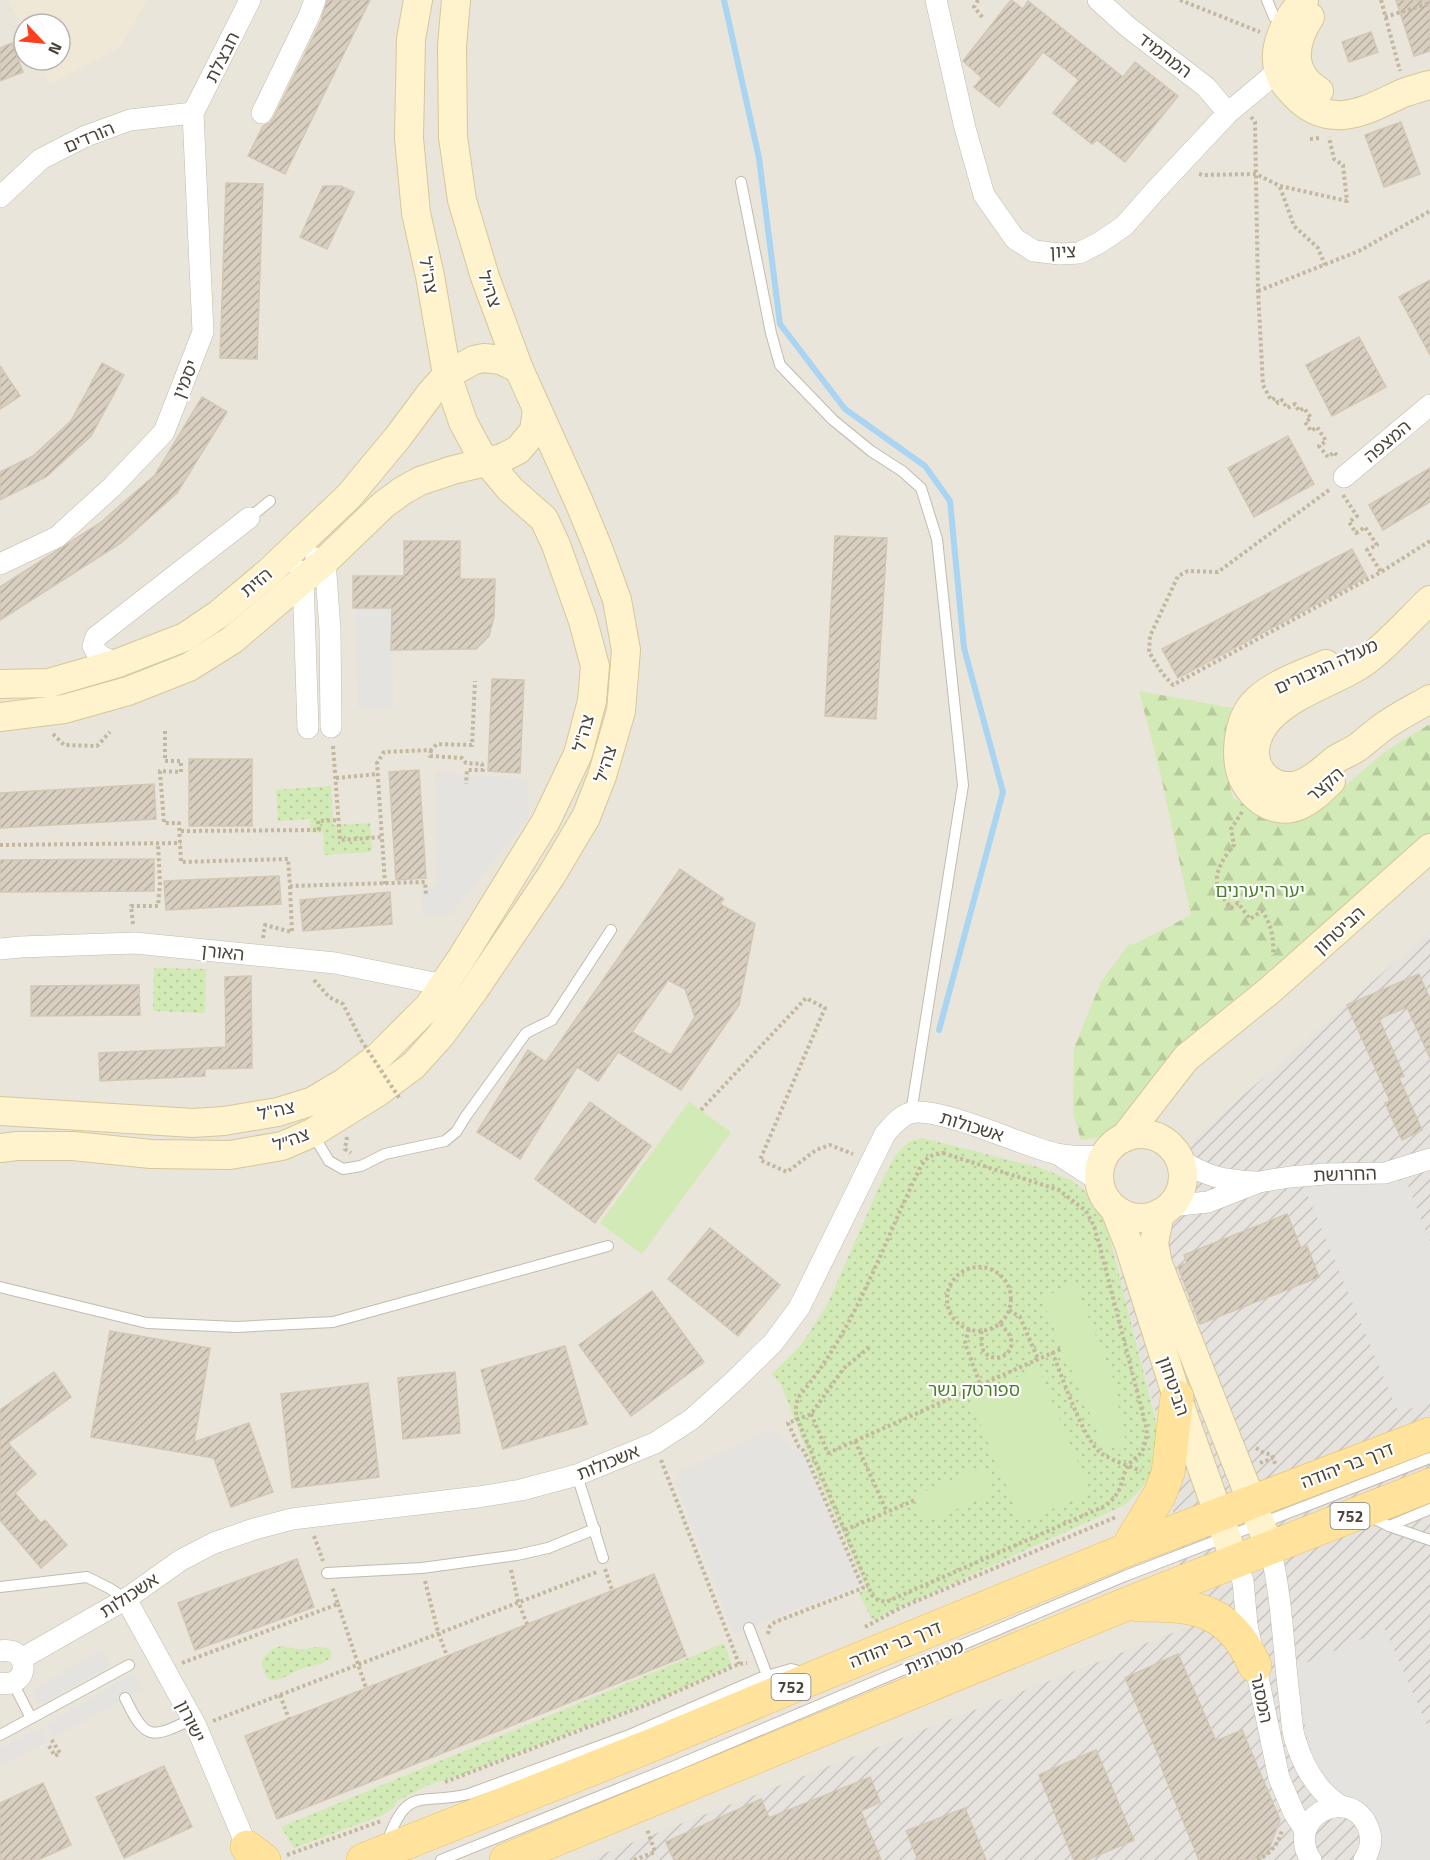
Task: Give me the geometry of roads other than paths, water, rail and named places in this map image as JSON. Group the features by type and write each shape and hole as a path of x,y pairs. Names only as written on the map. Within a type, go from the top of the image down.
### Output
{"main road":[{"name":"צה\"ל","path":"0,1111 193,1123 224,1121 278,1112 313,1101 345,1082 378,1057 429,1006 444,985 546,821 578,754 590,709 595,666 583,621 556,545 544,519 510,489 478,452 463,422 447,375 430,276 416,213 409,138 411,39 418,0"},
{"name":"צה״ל","path":"0,1148 73,1146 151,1154 230,1155 282,1146 312,1133 378,1092 414,1065 441,1035 551,876 586,817 602,776 621,711 627,650 617,600 598,548 519,369 485,277 462,200 453,137 452,46 456,0"},
{"path":"1288,67 1277,53 1283,32 1294,10 1304,0"},
{"path":"1322,0 1303,28 1298,46 1282,81 1308,108 1324,114 1342,115 1368,109 1418,88"},
{"path":"447,375 474,360 484,358 501,360 519,369"},
{"name":"הזית","path":"0,684 49,683 118,663 185,637 219,614 349,496 447,375"},
{"path":"486,463 518,450 534,431 537,410"},
{"name":"הזית","path":"0,717 64,709 128,691 189,668 232,640 324,561 383,505 402,491 420,481 453,470 486,463"},
{"name":"מעלה הגיבורים","path":"1260,786 1259,769 1255,756 1256,741 1262,728 1272,716 1288,704 1375,654 1430,600"},
{"name":"הקצר","path":"1260,786 1266,805 1288,809 1299,806 1324,788 1349,762 1356,748 1384,726 1430,699"},
{"name":"הביטחון","path":"1109,1158 1186,1058 1269,991 1430,848"},
{"path":"1167,1082 1162,1124 1182,1169 1180,1189 1165,1210 1149,1217 1125,1216 1107,1202 1102,1192 1109,1158 1134,1135 1145,1134 1172,1150"},
{"name":"הביטחון","path":"1115,1210 1129,1245 1177,1397 1226,1538"},
{"name":"הביטחון","path":"1165,1210 1154,1243 1158,1263 1262,1524"},
{"path":"1126,1550 1160,1494 1168,1473 1177,1397"},
{"name":"דרך בר יהודה","path":"506,1860 1124,1605 1226,1538 1262,1524 1430,1434"},
{"name":"דרך בר יהודה","path":"373,1856 657,1743 1126,1550 1226,1538 1262,1524 1375,1519 1430,1485"},
{"path":"1124,1605 1178,1605 1209,1613 1236,1633 1246,1646 1255,1666"}],"street":[{"name":"חבצלת","path":"193,113 250,0"},
{"path":"262,113 315,0"},
{"name":"ציון","path":"936,0 965,128 984,195 1015,238 1034,251 1060,254 1079,253 1124,226 1234,108 1288,67"},
{"name":"המתמיד","path":"1098,0 1128,27 1234,108"},
{"name":"הורדים","path":"0,197 41,159 86,136 130,120 193,113"},
{"name":"יסמין","path":"0,564 57,537 112,487 164,432 203,332 193,113"},
{"name":"המצפה","path":"1344,486 1430,405"},
{"path":"118,663 96,652 93,646 96,637 249,518"},
{"path":"292,550 324,561 330,629 332,727"},
{"path":"292,550 303,579 308,728"},
{"name":"האורן","path":"0,949 135,943 335,963 444,985"},
{"name":"אשכולות","path":"21,1659 126,1599 181,1560 214,1543 254,1529 292,1519 521,1490 577,1475 655,1443 692,1419 773,1343 799,1308 885,1134 897,1121 911,1113 944,1116 1056,1154 1109,1158"},
{"name":"החרושת","path":"1172,1150 1199,1172 1231,1181 1259,1182 1325,1173 1384,1173 1430,1159"},
{"name":"החרושת","path":"1165,1210 1208,1202 1259,1182"},
{"name":"המסגר","path":"1262,1524 1276,1572 1294,1735 1304,1762 1323,1793 1329,1800 1358,1813 1365,1821 1370,1831 1371,1842 1367,1858"},
{"name":"המסגר","path":"1226,1538 1243,1581 1255,1666 1279,1778 1294,1813 1305,1830 1302,1858"},
{"name":"ישורון","path":"126,1599 194,1723 253,1856"},
{"path":"0,1651 14,1652 23,1664 21,1675 7,1683"},
{"path":"1305,1830 1318,1813 1327,1808 1342,1807"}],"lane":[{"path":"1267,0 1283,32"},
{"path":"741,182 771,333 780,365 833,420 871,451 902,471 921,488 938,539 963,785 911,1113"},
{"path":"249,518 270,501"},
{"path":"312,1133 329,1161 344,1169 361,1166 385,1154 445,1141 456,1132 526,1033 552,1020 611,930"},
{"path":"0,1287 147,1323 237,1327 333,1322 608,1246"},
{"path":"1262,1524 1430,1458"},
{"path":"577,1475 604,1564"},
{"path":"1375,1519 1430,1509"},
{"path":"1375,1519 1430,1540"},
{"path":"327,1573 422,1568 508,1557 548,1548 595,1529"},
{"name":"מטרונית","path":"441,1860 675,1766 1125,1576 1226,1538"},
{"path":"0,1587 87,1577 126,1599"},
{"path":"749,1628 767,1675"},
{"path":"0,1735 129,1665"},
{"path":"373,1856 402,1810 411,1802 463,1796 637,1732 767,1675 791,1669 818,1676"},
{"path":"7,1683 31,1718"},
{"path":"125,1698 142,1728 153,1734 164,1733 194,1723"}],"waterway":[{"path":"724,0 759,158 780,324 845,409 925,466 950,501 964,648 1003,792 939,1030"}],"park label":[{"name":"יער היערנים","path":"1260,890"},
{"name":"ספורטק נשר","path":"974,1389"}]}
